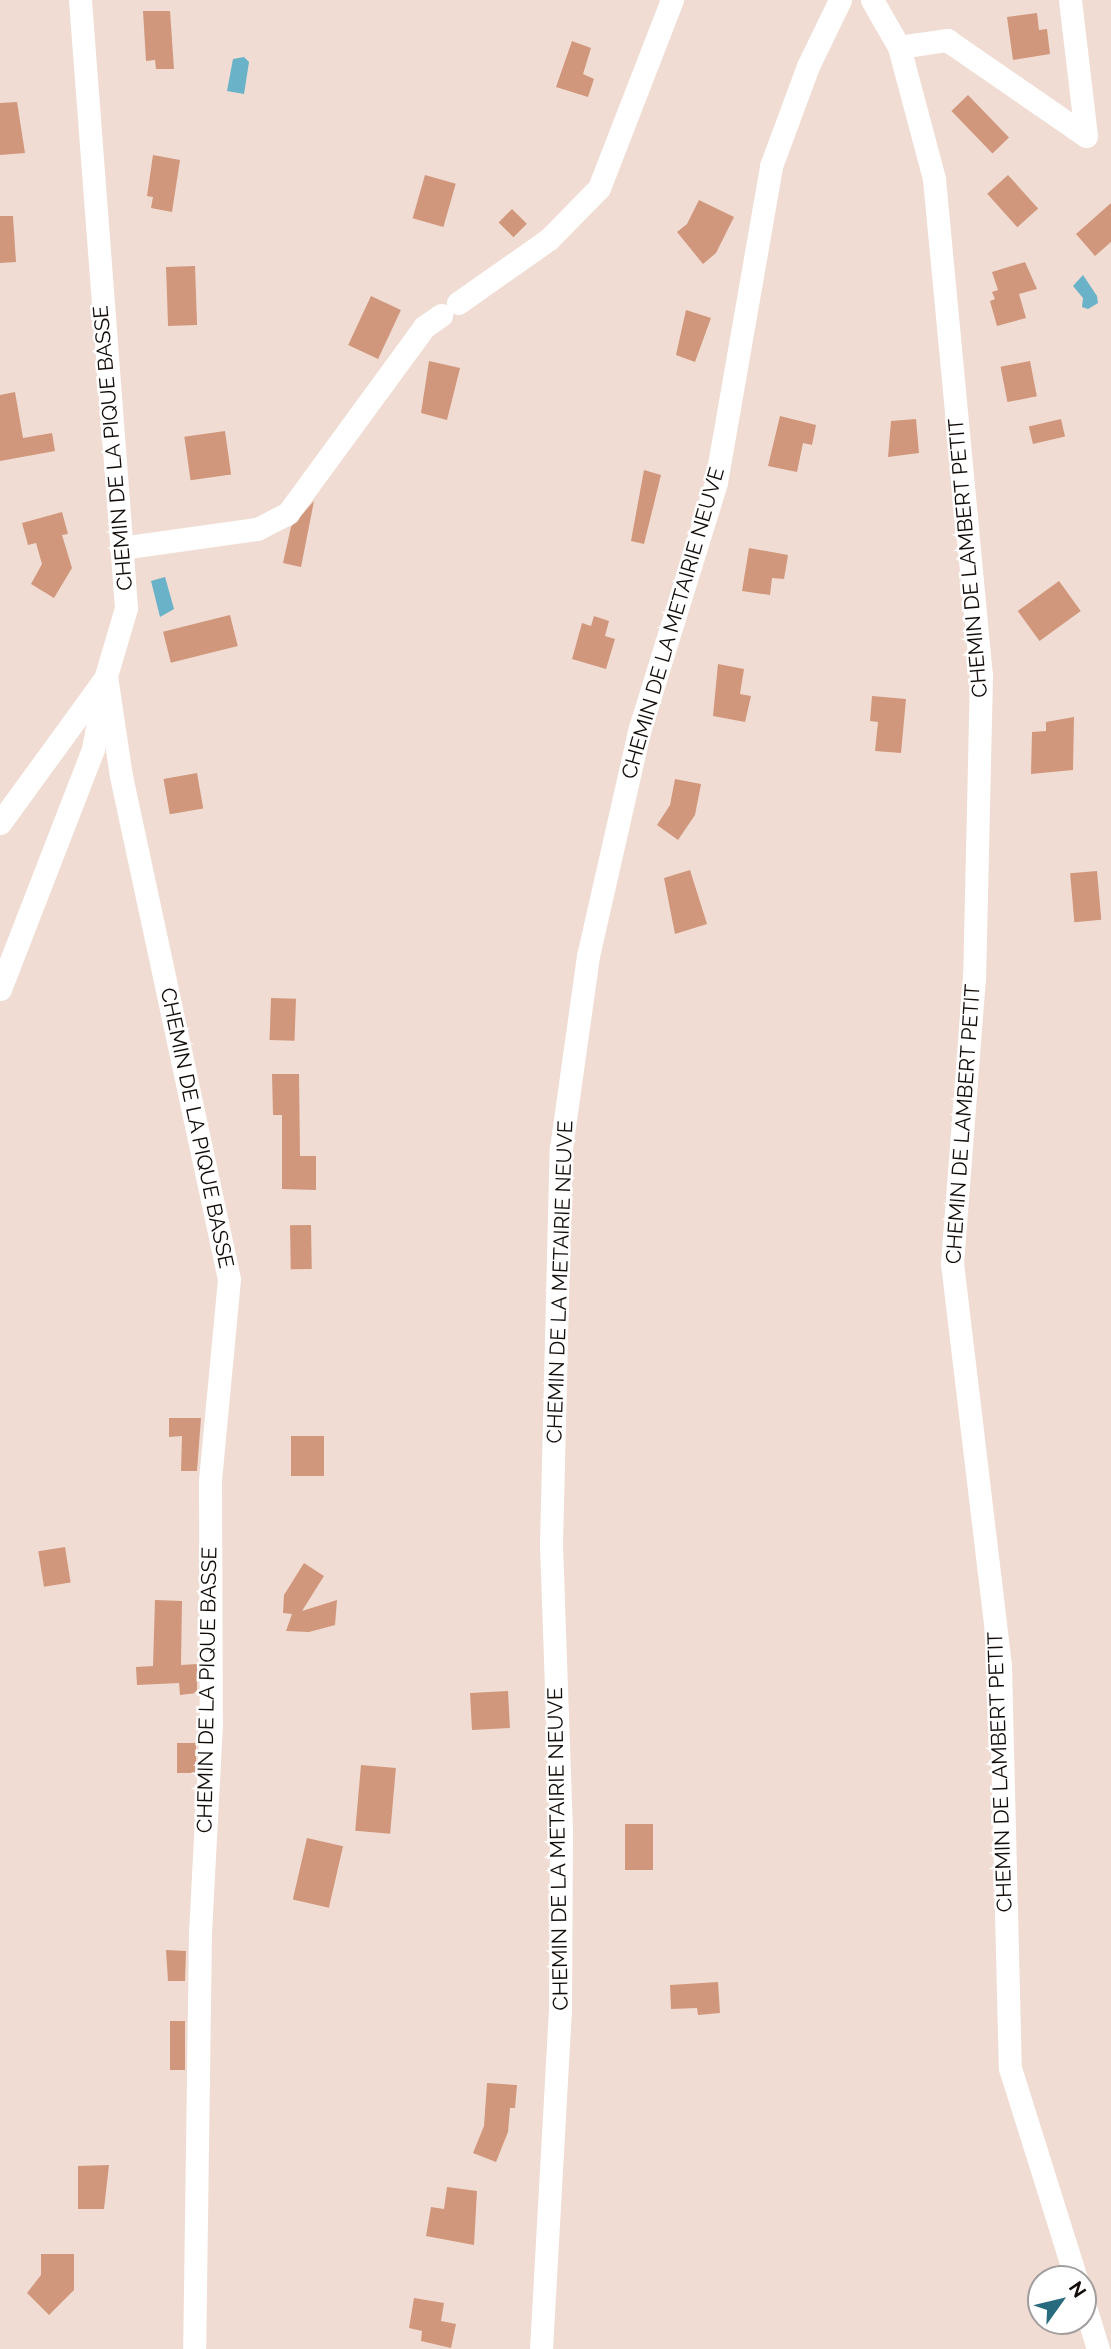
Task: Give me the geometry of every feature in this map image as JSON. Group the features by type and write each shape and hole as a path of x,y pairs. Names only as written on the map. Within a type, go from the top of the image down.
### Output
{"street":[{"name":"CHEMIN DE LA PIQUE BASSE","path":"79,0 126,608 106,676 121,776 229,1279 210,1481 211,1723 200,1945 194,2349"},
{"path":"121,548 257,529 288,513 425,327 549,239 599,188 672,0"},
{"name":"CHEMIN DE LA METAIRIE NEUVE","path":"541,2349 561,2011 561,1831 551,1544 561,1149 588,956 640,728 716,482 771,166 808,66 839,0"},
{"name":"CHEMIN DE LAMBERT PETIT","path":"872,0 899,47 934,180 981,674 974,977 952,1263 1000,1666 1010,2068 1072,2265"},
{"path":"899,47 947,40 1086,136 1070,0"},
{"path":"0,823 106,676"},
{"path":"0,989 93,749 106,676"}],"water":[{"path":"244,57 249,62 244,94 227,91 233,59"},
{"path":"1083,275 1097,296 1098,303 1088,309 1082,307 1083,298 1073,286"},
{"path":"165,577 174,609 160,617 151,581"}],"building":[{"path":"143,11 170,11 174,69 156,69 155,60 146,61"},
{"path":"1037,13 1039,30 1047,29 1050,54 1013,60 1007,17"},
{"path":"572,41 591,48 583,74 594,79 588,97 556,87"},
{"path":"968,95 1009,137 992,153 951,111"},
{"path":"17,102 25,153 0,155 0,103"},
{"path":"153,155 180,160 172,212 151,208 153,197 147,196"},
{"path":"425,175 456,184 443,227 413,218"},
{"path":"1008,175 1038,208 1017,227 987,194"},
{"path":"699,200 734,217 716,253 703,264 677,232 687,224"},
{"path":"1111,203 1111,242 1095,256 1076,234"},
{"path":"512,209 527,224 513,237 499,222"},
{"path":"0,216 13,216 16,262 0,263"},
{"path":"1025,262 1037,289 1019,294 1026,318 997,326 990,301 995,299 992,292 998,290 992,272"},
{"path":"195,266 197,325 168,326 166,267"},
{"path":"371,296 401,310 378,359 348,345"},
{"path":"686,310 711,318 695,362 676,355"},
{"path":"429,361 460,368 447,420 421,413"},
{"path":"1030,361 1037,396 1007,402 1001,367"},
{"path":"15,392 23,438 52,433 55,451 0,461 0,395"},
{"path":"780,416 816,425 812,445 803,443 797,472 768,466"},
{"path":"916,419 919,453 888,457 891,421"},
{"path":"1061,419 1065,437 1033,444 1029,426"},
{"path":"225,431 231,475 191,480 184,437"},
{"path":"644,470 661,475 644,544 631,541"},
{"path":"314,501 301,567 283,563 291,527"},
{"path":"62,512 68,534 62,535 72,568 54,598 31,584 42,564 36,543 28,545 22,523"},
{"path":"749,548 788,555 784,579 772,578 770,595 742,591"},
{"path":"1059,581 1081,611 1039,641 1018,611"},
{"path":"230,615 238,646 171,663 163,632"},
{"path":"594,616 609,621 605,636 615,639 606,669 572,659 582,623 591,626"},
{"path":"718,664 744,669 740,694 751,696 745,722 713,716"},
{"path":"872,696 906,699 901,753 875,751 878,722 870,721"},
{"path":"1074,717 1073,770 1031,774 1032,732 1046,731 1046,722"},
{"path":"197,773 203,808 170,814 164,779"},
{"path":"675,779 701,784 695,815 678,840 657,825 670,805"},
{"path":"690,870 707,924 675,934 664,878"},
{"path":"1097,871 1101,920 1074,922 1070,873"},
{"path":"271,998 296,999 295,1041 270,1040"},
{"path":"272,1074 299,1074 300,1156 316,1156 316,1190 282,1189 282,1115 273,1115"},
{"path":"290,1225 311,1225 312,1269 291,1269"},
{"path":"169,1418 201,1418 197,1471 181,1471 182,1436 169,1437"},
{"path":"291,1436 324,1436 324,1476 291,1476"},
{"path":"65,1547 71,1583 44,1587 38,1551"},
{"path":"304,1563 324,1576 302,1611 337,1600 335,1625 309,1632 286,1631 292,1614 283,1613 284,1595"},
{"path":"155,1600 182,1601 181,1665 197,1664 197,1693 180,1695 179,1683 137,1685 136,1667 153,1666"},
{"path":"508,1691 510,1728 472,1730 470,1693"},
{"path":"177,1743 196,1743 196,1773 177,1773"},
{"path":"361,1765 396,1768 390,1834 355,1831"},
{"path":"625,1824 653,1824 653,1870 625,1870"},
{"path":"307,1838 343,1846 329,1908 293,1899"},
{"path":"166,1950 186,1951 185,1981 168,1981"},
{"path":"718,1982 720,2013 698,2015 697,2008 671,2009 670,1985"},
{"path":"170,2021 185,2021 185,2070 170,2070"},
{"path":"487,2083 517,2085 515,2108 510,2108 508,2132 496,2162 473,2153 484,2126"},
{"path":"109,2165 104,2209 78,2209 78,2166"},
{"path":"447,2187 477,2191 474,2245 426,2236 431,2207 444,2209"},
{"path":"41,2254 74,2254 74,2290 49,2315 27,2293 41,2275"},
{"path":"414,2298 444,2303 441,2321 456,2324 451,2348 421,2341 422,2331 409,2328"}]}
